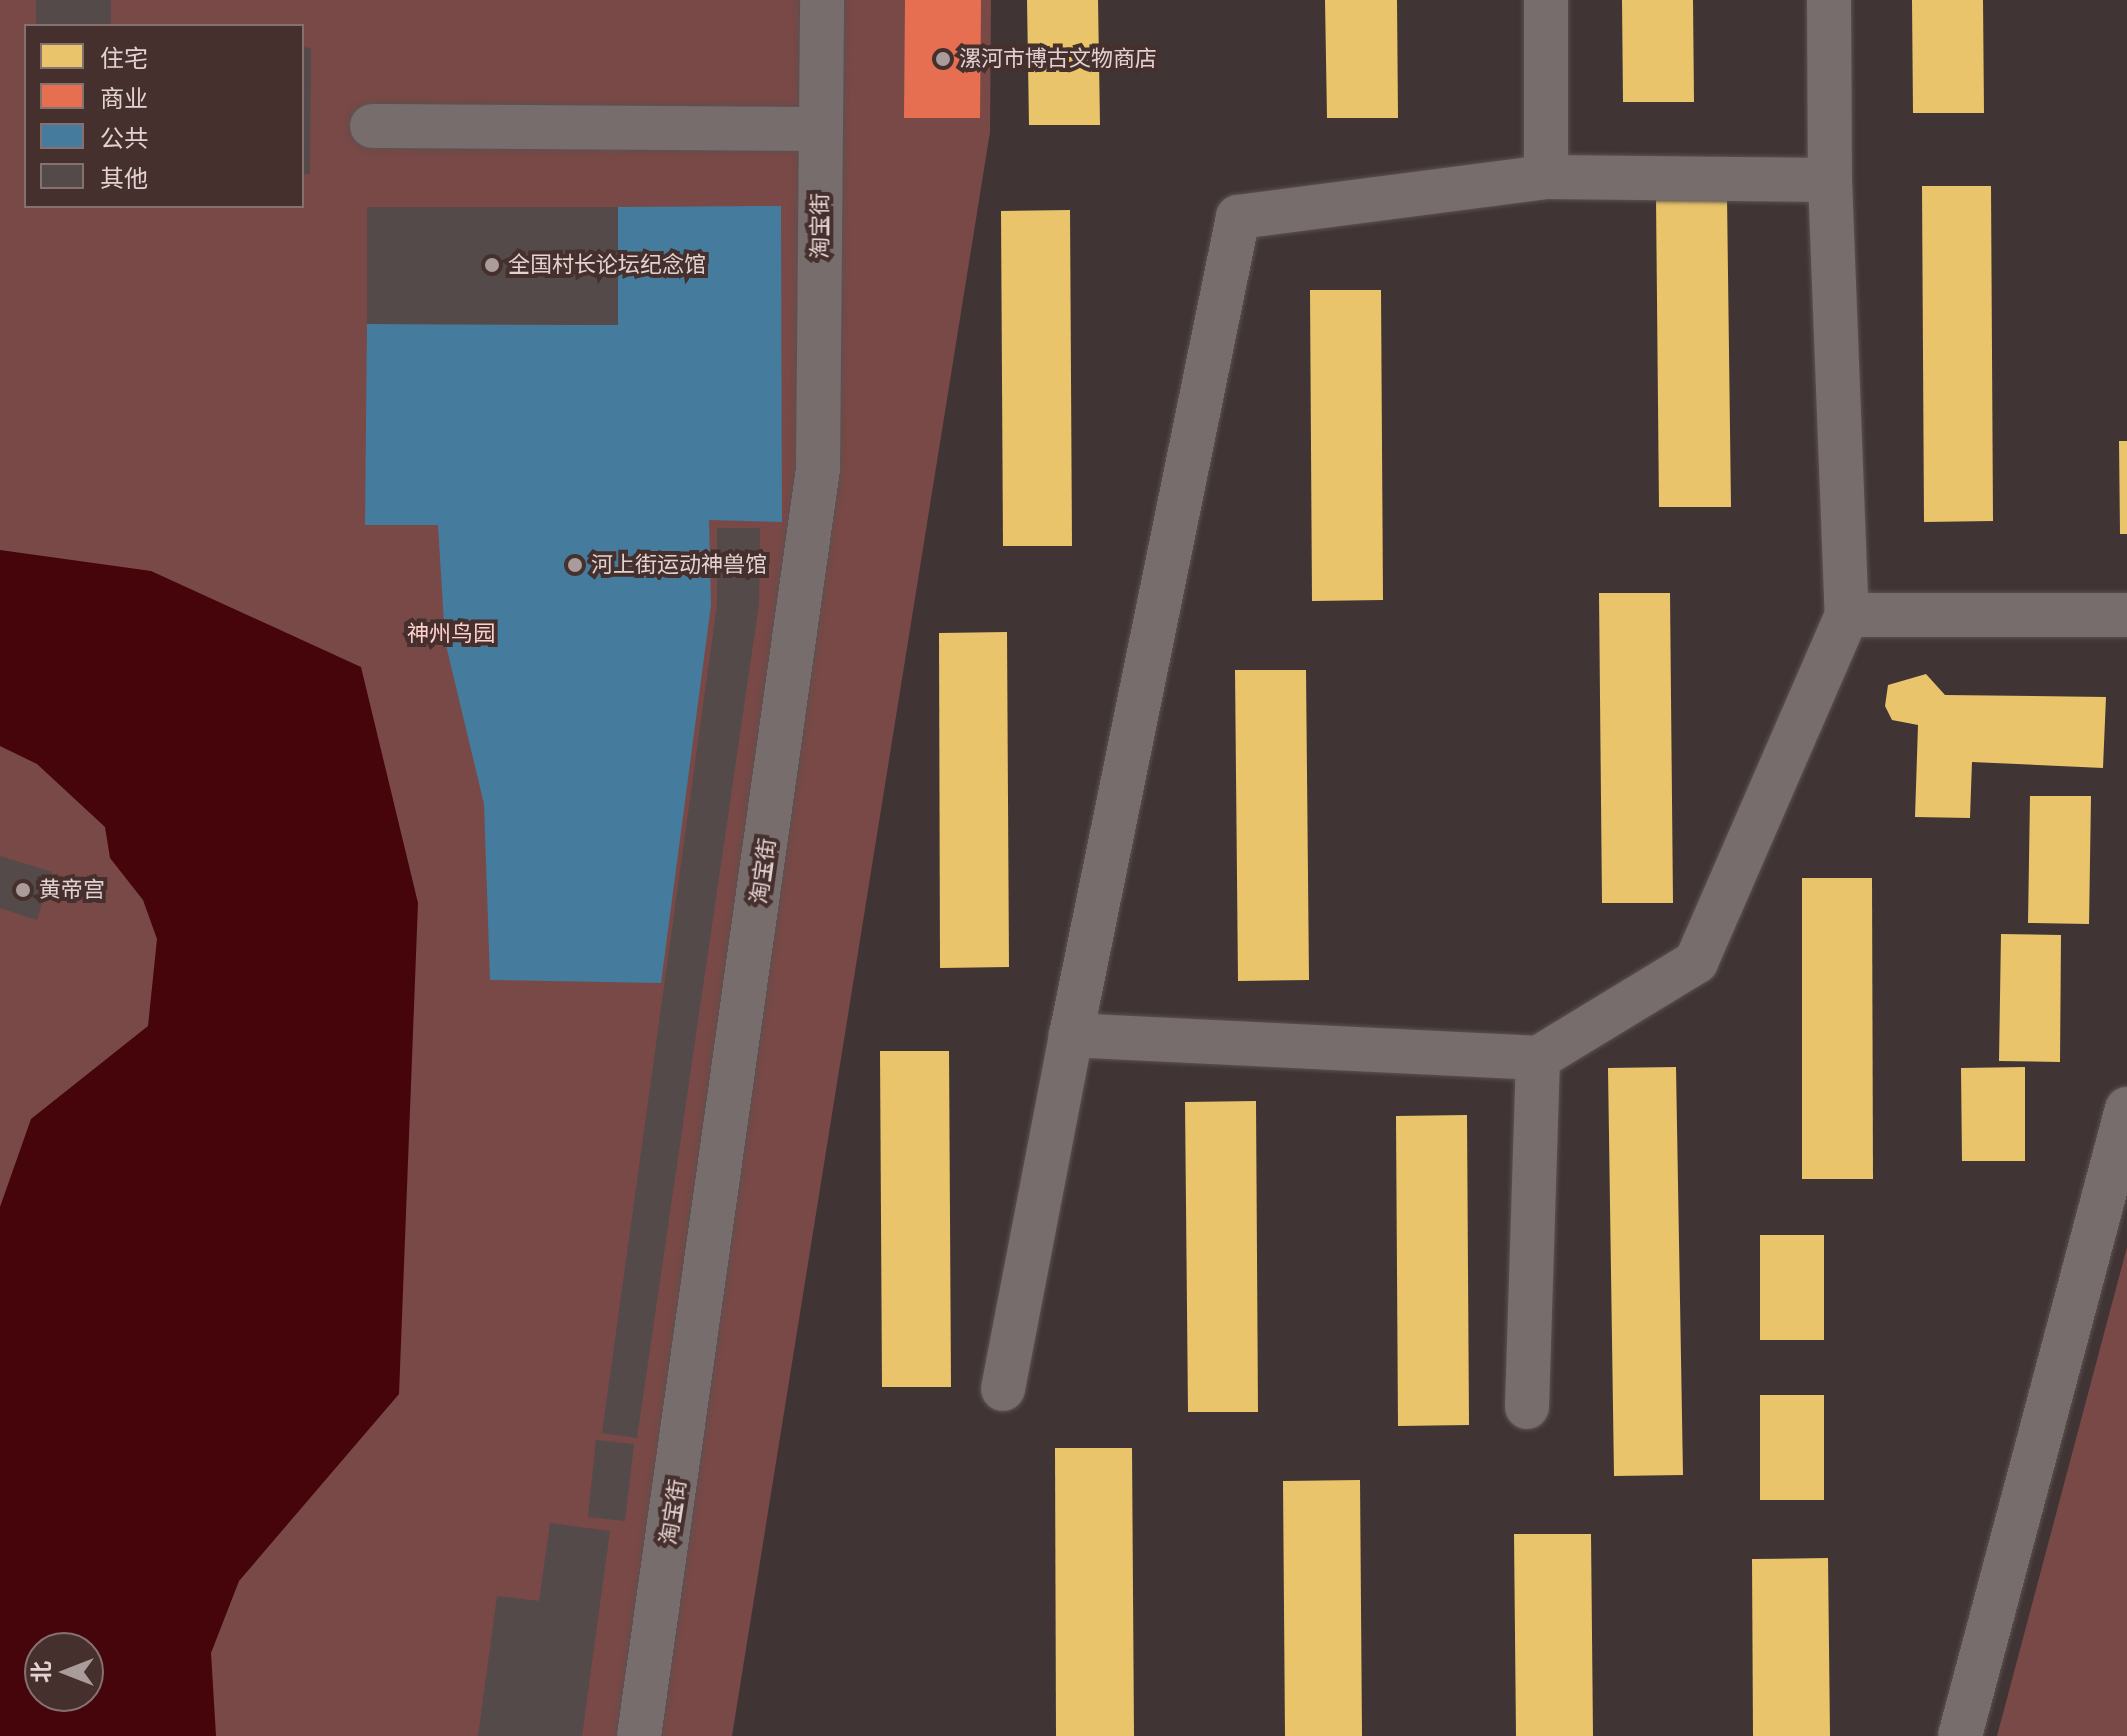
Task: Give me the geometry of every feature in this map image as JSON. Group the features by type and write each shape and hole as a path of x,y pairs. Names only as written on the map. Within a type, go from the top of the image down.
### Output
{"street":[{"name":"淘宝街","path":"639,1736 818,468 822,0"},
{"path":"1546,0 1546,177"},
{"path":"1071,1035 1538,1058 1696,962 1847,615 1830,180 1829,0"},
{"path":"372,126 821,129"},
{"path":"1003,1389 1071,1035 1238,217 1546,177 1830,180"},
{"path":"1847,615 2127,615"},
{"path":"1527,1407 1538,1058"},
{"path":"1960,1736 2127,1109"}],"green space":[{"name":"神州鸟园","path":"0,0 991,0 990,132 732,1736 0,1736"},
{"path":"2127,1247 2127,1736 1997,1736"}],"shaded area":[{"path":"0,550 151,571 361,667 418,903 399,1394 239,1581 211,1653 216,1736 0,1736 0,1207 31,1119 148,1026 157,939 143,900 110,858 105,827 37,764 0,746"}],"building: 住宅":[{"path":"1027,0 1098,0 1100,125 1029,125"},
{"path":"1325,0 1397,0 1398,118 1327,118"},
{"path":"1622,0 1693,0 1694,102 1623,102"},
{"path":"1912,0 1983,0 1984,113 1913,113"},
{"path":"1922,186 1991,186 1993,521 1924,522"},
{"path":"1727,196 1731,507 1659,507 1656,197"},
{"path":"1070,210 1072,546 1003,546 1001,211"},
{"path":"1310,290 1381,290 1383,600 1312,601"},
{"path":"2119,441 2127,441 2127,534 2120,534"},
{"path":"1599,593 1670,593 1673,903 1602,903"},
{"path":"1007,632 1009,967 940,968 939,633"},
{"path":"1235,670 1306,670 1309,980 1238,981"},
{"path":"1926,674 1945,695 2106,697 2103,768 1972,762 1970,818 1915,817 1918,725 1892,720 1885,706 1888,685"},
{"path":"2030,796 2091,796 2089,924 2028,923"},
{"path":"1802,878 1872,878 1873,1179 1802,1179"},
{"path":"2001,934 2061,935 2060,1062 1999,1061"},
{"path":"880,1051 949,1051 951,1387 882,1387"},
{"path":"1676,1067 1683,1475 1614,1476 1608,1068"},
{"path":"2025,1067 2025,1161 1962,1161 1961,1068"},
{"path":"1256,1101 1258,1412 1188,1412 1185,1102"},
{"path":"1467,1115 1469,1425 1398,1426 1396,1116"},
{"path":"1760,1235 1824,1235 1824,1340 1760,1340"},
{"path":"1760,1395 1824,1395 1824,1500 1760,1500"},
{"path":"1055,1448 1132,1448 1134,1736 1056,1736"},
{"path":"1360,1480 1362,1736 1285,1736 1283,1481"},
{"path":"1514,1534 1591,1534 1593,1736 1516,1736"},
{"path":"1828,1558 1830,1736 1753,1736 1752,1559"}],"building: 商业":[{"name":"漯河市博古文物商店","path":"905,0 981,0 980,118 904,118"}],"building: 公共":[{"name":"河上街运动神兽馆","path":"781,206 782,522 709,520 711,605 661,983 490,980 484,804 445,641 438,525 365,525 367,324 618,325 618,207"}],"building: 其他":[{"path":"36,0 111,0 111,24 36,24"},
{"path":"304,47 311,48 310,174 304,174"},
{"name":"全国村长论坛纪念馆","path":"367,207 618,207 618,325 367,324"},
{"path":"717,528 760,528 759,604 637,1438 602,1433 717,605"},
{"name":"黄帝宫","path":"0,856 52,872 37,920 0,908"},
{"path":"596,1440 634,1444 625,1521 588,1517"},
{"path":"550,1523 610,1531 582,1736 478,1736 497,1596 539,1601"}],"place":[{"name":"漯河市博古文物商店","path":"943,59"},
{"name":"全国村长论坛纪念馆","path":"492,265"},
{"name":"河上街运动神兽馆","path":"575,565"},
{"name":"黄帝宫","path":"23,890"}]}
